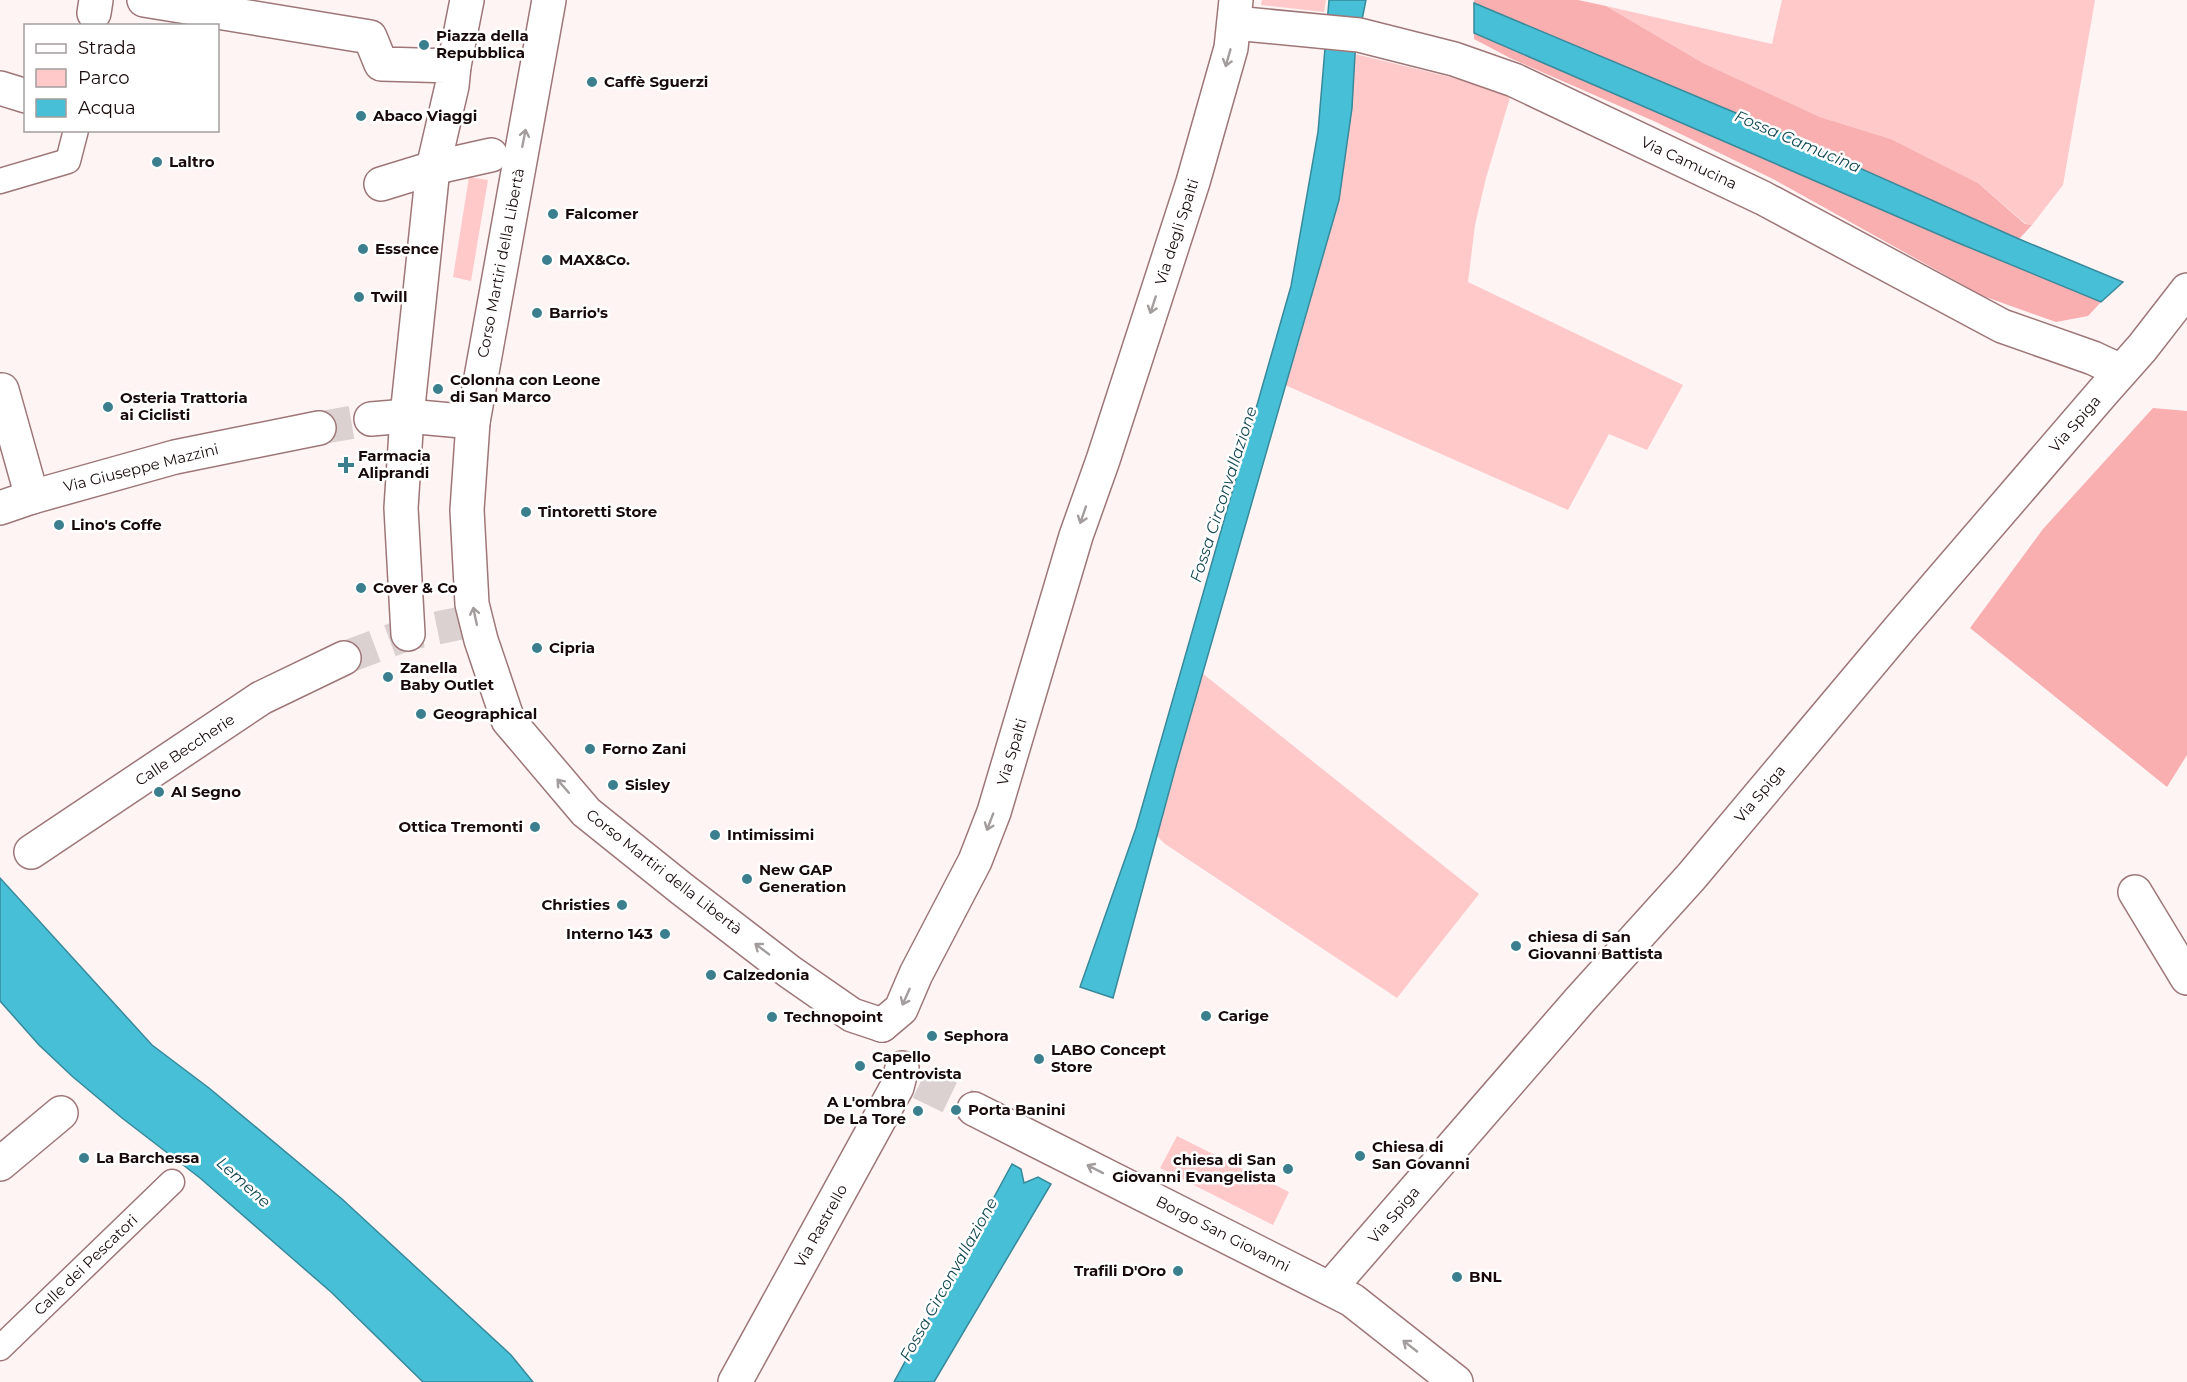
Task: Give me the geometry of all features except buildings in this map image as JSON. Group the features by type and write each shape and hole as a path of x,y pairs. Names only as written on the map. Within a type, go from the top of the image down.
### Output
{"street":[{"path":"144,0 370,38 381,64 454,66"},
{"path":"408,634 401,508 407,416 433,168 452,86 467,0"},
{"name":"Corso Martiri della Libertà","path":"549,0 473,422 467,510 472,604 481,640 508,720 586,812 790,972 852,1015 882,1025"},
{"name":"Via Camucina","path":"1235,11 1327,32 1359,35 1454,59 1514,80 1763,198 2002,326 2093,358 2121,372"},
{"name":"Via degli Spalti","path":"1103,460 1193,182 1231,48 1235,11"},
{"path":"0,88 24,95"},
{"path":"381,184 433,168 491,156"},
{"name":"Via Spiga","path":"1330,1288 1579,1001 1691,877 1877,654 2186,294"},
{"path":"1,386 32,497"},
{"path":"371,419 407,416 473,422"},
{"name":"Via Giuseppe Mazzini","path":"0,508 175,457 319,429"},
{"name":"Via Spalti","path":"882,1025 901,1009 916,974 975,861 994,812 1076,536 1103,460"},
{"name":"Calle Beccherie","path":"31,852 261,698 344,658"},
{"path":"2134,892 2187,978"},
{"name":"Via Rastrello","path":"735,1382 897,1087 911,1076 893,1056 882,1025"},
{"name":"Borgo San Giovanni","path":"974,1109 1352,1300 1456,1382"},
{"path":"0,1164 61,1113"}],"lane":[{"path":"0,181 68,161 75,132"},
{"name":"Calle dei Pescatori","path":"0,1348 172,1182"}],"green space":[{"path":"1262,0 1326,0 1324,12 1261,5"},
{"path":"1782,0 2095,0 2063,185 2032,225 2026,224 1978,183 1891,139 1820,117 1703,63 1606,6 1772,44"},
{"path":"1355,54 1511,94 1486,178 1475,225 1468,282 1683,385 1647,450 1609,434 1568,510 1285,385 1339,200 1352,108"},
{"path":"469,177 488,180 471,281 453,277"},
{"path":"1202,673 1479,894 1397,998 1165,844 1157,836"},
{"path":"1177,1136 1289,1192 1273,1225 1160,1168"}],"shaded area":[{"path":"1474,0 1578,0 1606,6 1703,63 1820,117 1891,139 1978,183 2025,224 2032,225 2019,239 1736,113 1474,3"},
{"path":"1474,33 1956,242 2101,302 2088,316 2056,322 1983,296 1775,180 1656,122 1510,58 1474,39"},
{"path":"2153,408 2187,411 2187,755 2167,787 1970,628 2043,529"}],"water":[{"path":"1329,0 1366,0 1355,54 1352,108 1339,200 1176,766 1113,998 1080,987 1136,828 1291,286 1318,132"},
{"name":"Fossa Camucina","path":"1474,3 1736,113 2019,239 2123,282 2101,302 1956,242 1474,33"},
{"name":"Lemene","path":"0,878 152,1045 209,1088 342,1199 511,1355 533,1382 423,1382 331,1292 200,1178 73,1077 39,1045 0,1001"},
{"path":"1012,1164 1021,1169 1024,1183 1038,1177 1051,1184 934,1382 894,1382"}],"tunnel":[{"path":"319,428 371,419"},
{"path":"344,658 408,634 476,620"},
{"path":"920,1083 974,1109"}],"place":[{"name":"Piazza della Repubblica","path":"424,45"},
{"name":"Caffè Sguerzi","path":"592,82"},
{"name":"Abaco Viaggi","path":"361,116"},
{"name":"Laltro","path":"157,162"},
{"name":"Falcomer","path":"553,214"},
{"name":"Essence","path":"363,249"},
{"name":"MAX&Co.","path":"547,260"},
{"name":"Twill","path":"359,297"},
{"name":"Barrio's","path":"537,313"},
{"name":"Colonna con Leone di San Marco","path":"438,389"},
{"name":"Osteria Trattoria ai Ciclisti","path":"108,407"},
{"name":"Farmacia Aliprandi","path":"346,465"},
{"name":"Tintoretti Store","path":"526,512"},
{"name":"Lino's Coffe","path":"59,525"},
{"name":"Cover & Co","path":"361,588"},
{"name":"Cipria","path":"537,648"},
{"name":"Zanella Baby Outlet","path":"388,677"},
{"name":"Geographical","path":"421,714"},
{"name":"Forno Zani","path":"590,749"},
{"name":"Sisley","path":"613,785"},
{"name":"Al Segno","path":"159,792"},
{"name":"Ottica Tremonti","path":"535,827"},
{"name":"Intimissimi","path":"715,835"},
{"name":"New GAP Generation","path":"747,879"},
{"name":"Christies","path":"622,905"},
{"name":"Interno 143","path":"665,934"},
{"name":"chiesa di San Giovanni Battista","path":"1516,946"},
{"name":"Calzedonia","path":"711,975"},
{"name":"Carige","path":"1206,1016"},
{"name":"Technopoint","path":"772,1017"},
{"name":"Sephora","path":"932,1036"},
{"name":"LABO Concept Store","path":"1039,1059"},
{"name":"Capello Centrovista","path":"860,1066"},
{"name":"Porta Banini","path":"956,1110"},
{"name":"A L'ombra De La Tore","path":"918,1111"},
{"name":"Chiesa di San Govanni","path":"1360,1156"},
{"name":"La Barchessa","path":"84,1158"},
{"name":"chiesa di San Giovanni Evangelista","path":"1288,1169"},
{"name":"Trafili D'Oro","path":"1178,1271"},
{"name":"BNL","path":"1457,1277"}],"water label":[{"name":"Fossa Circonvallazione","path":"1223,494"},
{"name":"Fossa Circonvallazione","path":"948,1279"}]}
